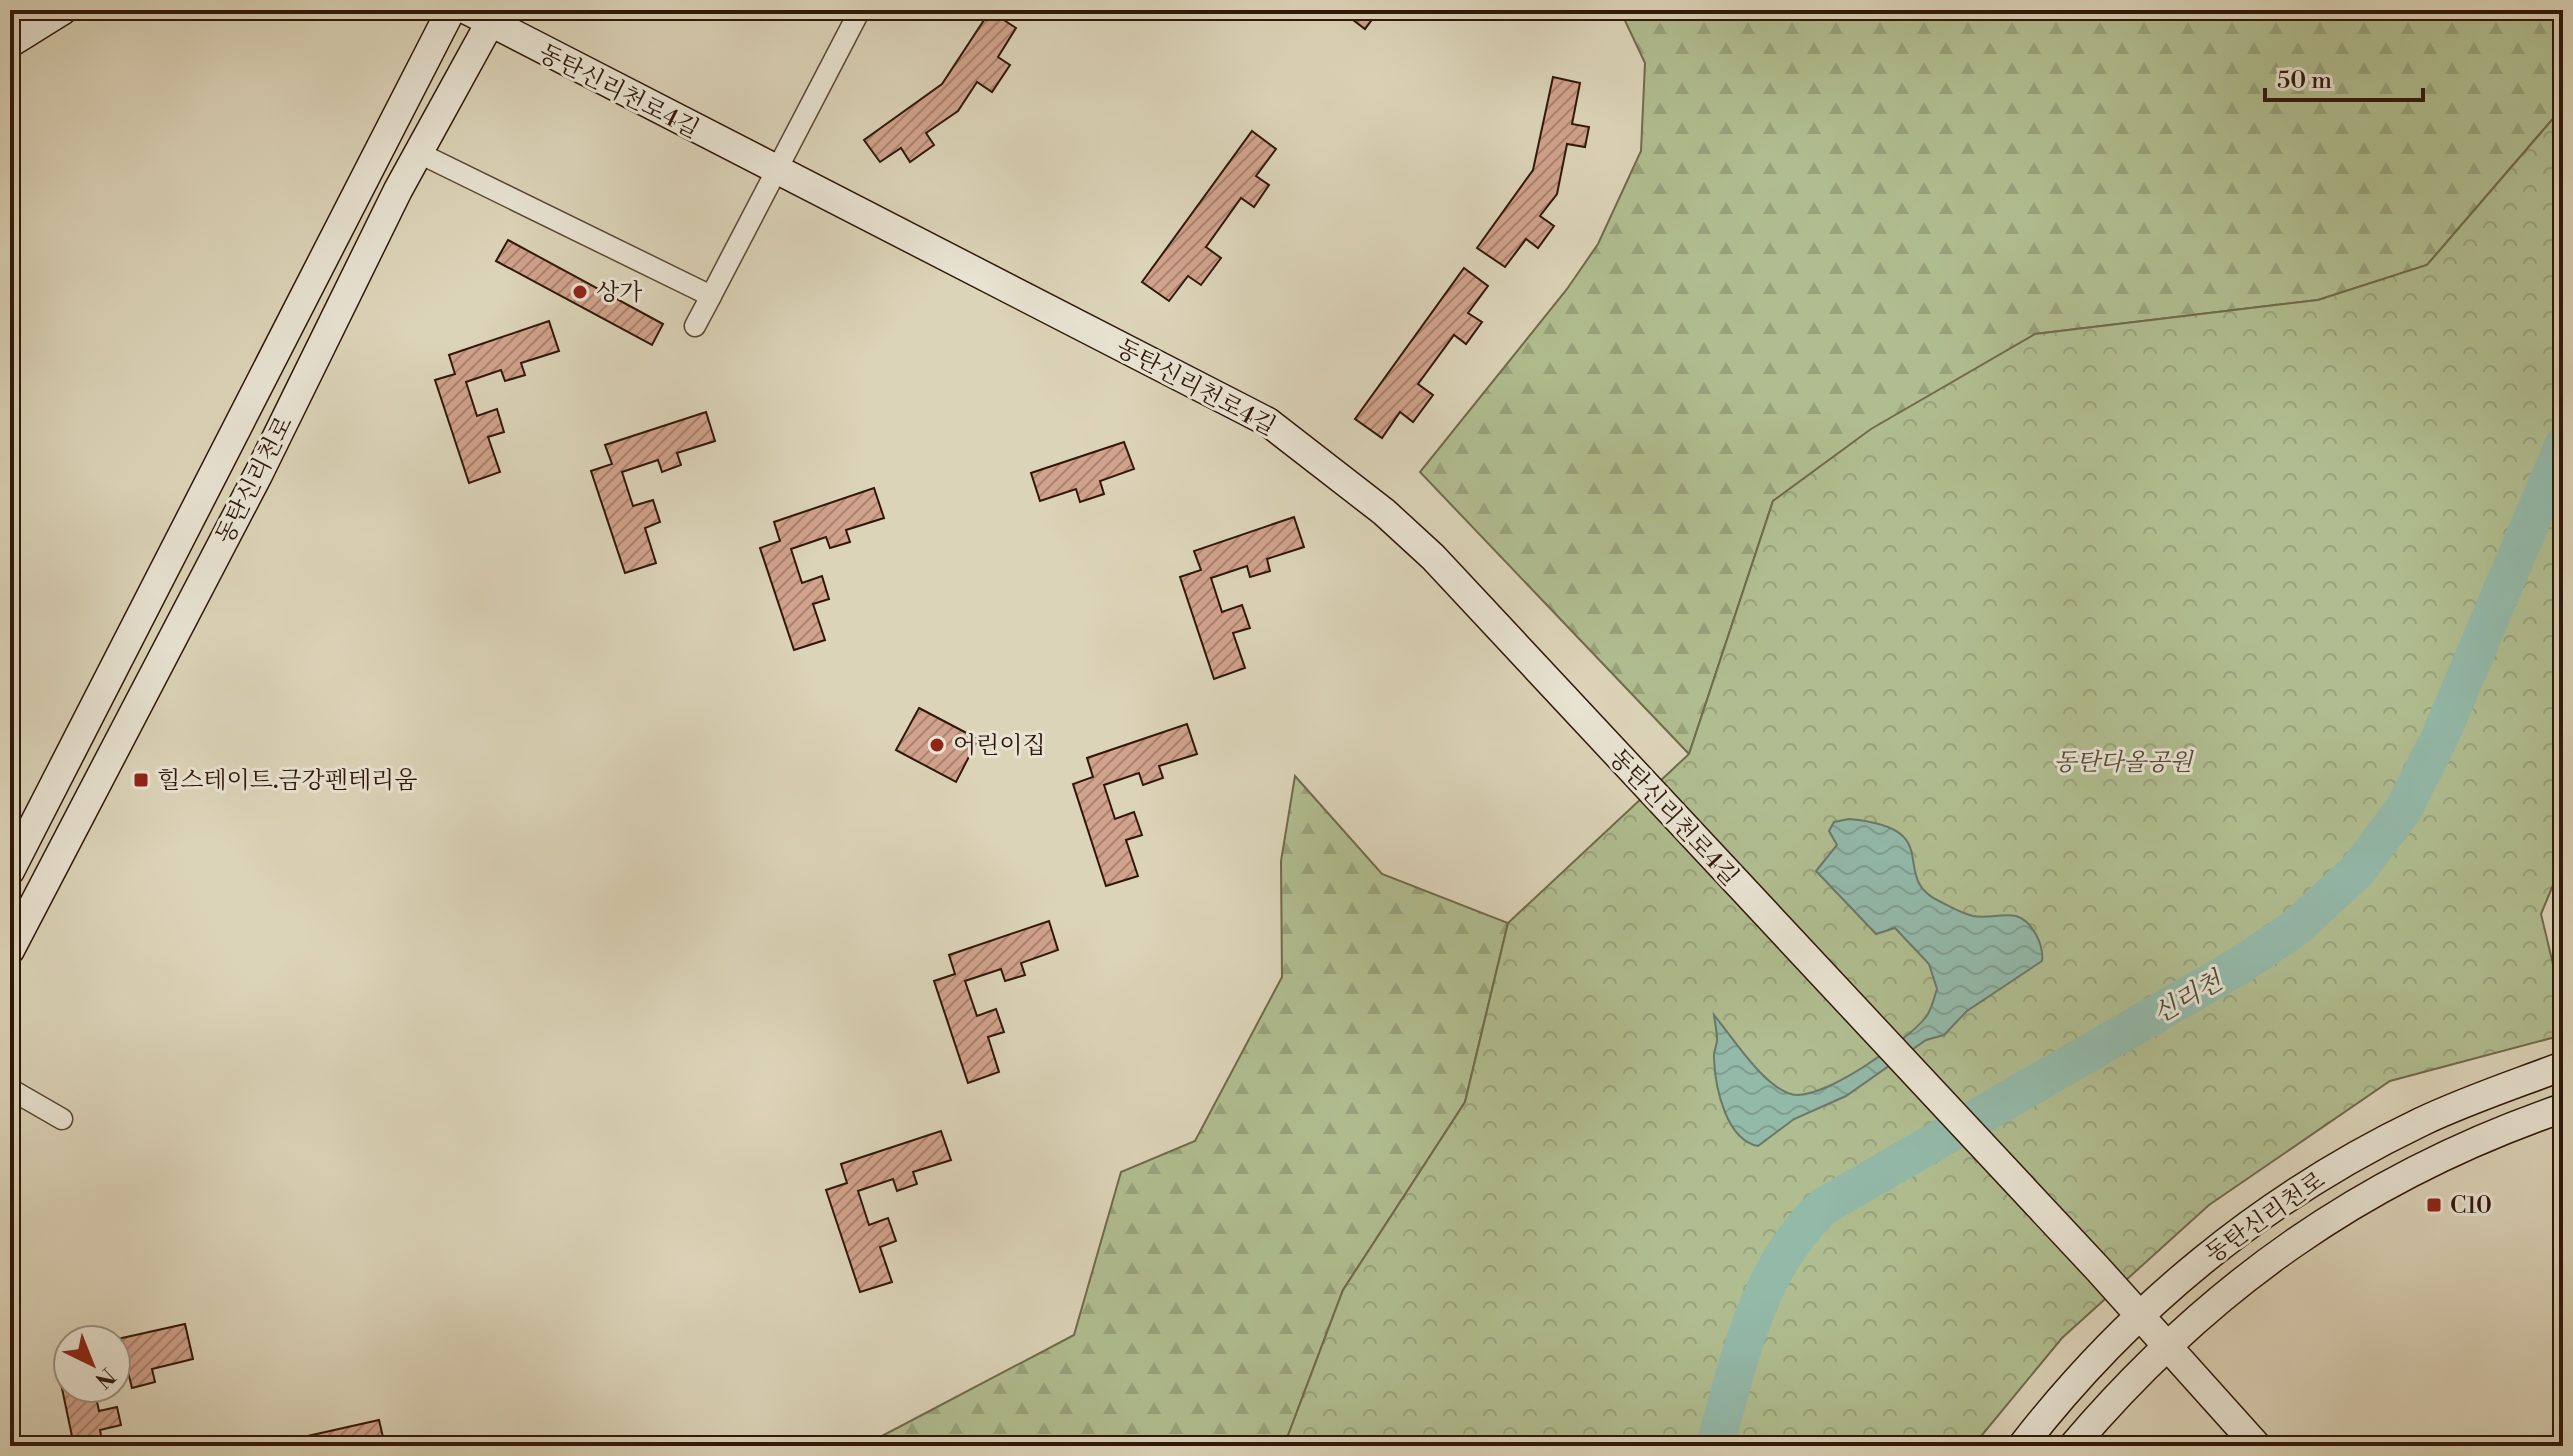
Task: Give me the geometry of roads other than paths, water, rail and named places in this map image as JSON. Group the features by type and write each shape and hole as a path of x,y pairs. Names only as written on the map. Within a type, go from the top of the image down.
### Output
{"main road":[{"path":"10,43 63,10"},
{"name":"동탄신리천로","path":"10,871 451,10"},
{"name":"동탄신리천로","path":"10,950 251,489 485,14"},
{"name":"동탄신리천로4길","path":"485,14 776,171 1268,422 1334,471 1433,557 2097,1268 2257,1446"},
{"name":"동탄신리천로","path":"2022,1446 2095,1359 2138,1316 2244,1228 2352,1158 2462,1104 2563,1066"},
{"name":"동탄신리천로","path":"2073,1446 2165,1346 2243,1278 2352,1204 2451,1152 2563,1108"}],"street":[{"path":"695,326 860,10"},
{"path":"419,153 711,296"},
{"path":"10,1089 62,1119"}],"water":[{"path":"1849,819 1879,824 1898,832 1908,842 1917,879 1924,891 1939,901 1973,916 2011,915 2028,923 2041,948 2042,961 1967,1011 1944,1035 1926,1040 1846,1096 1794,1119 1758,1146 1738,1134 1724,1111 1715,1070 1717,1040 1714,1015 1770,1082 1791,1094 1804,1094 1842,1080 1901,1040 1926,1017 1937,989 1929,964 1895,928 1876,934 1816,871 1837,845 1829,831 1834,822"}],"waterway":[{"name":"신리천","path":"1715,1446 1742,1349 1766,1287 1801,1231 1824,1206 2239,966 2294,929 2357,871 2403,810 2440,737 2563,446"}],"place":[{"name":"상가","path":"580,292"},
{"name":"어린이집","path":"937,745"},
{"name":"힐스테이트.금강펜테리움","path":"141,780"},
{"name":"C10","path":"2434,1205"}],"park label":[{"name":"동탄다올공원","path":"2123,762"}]}
